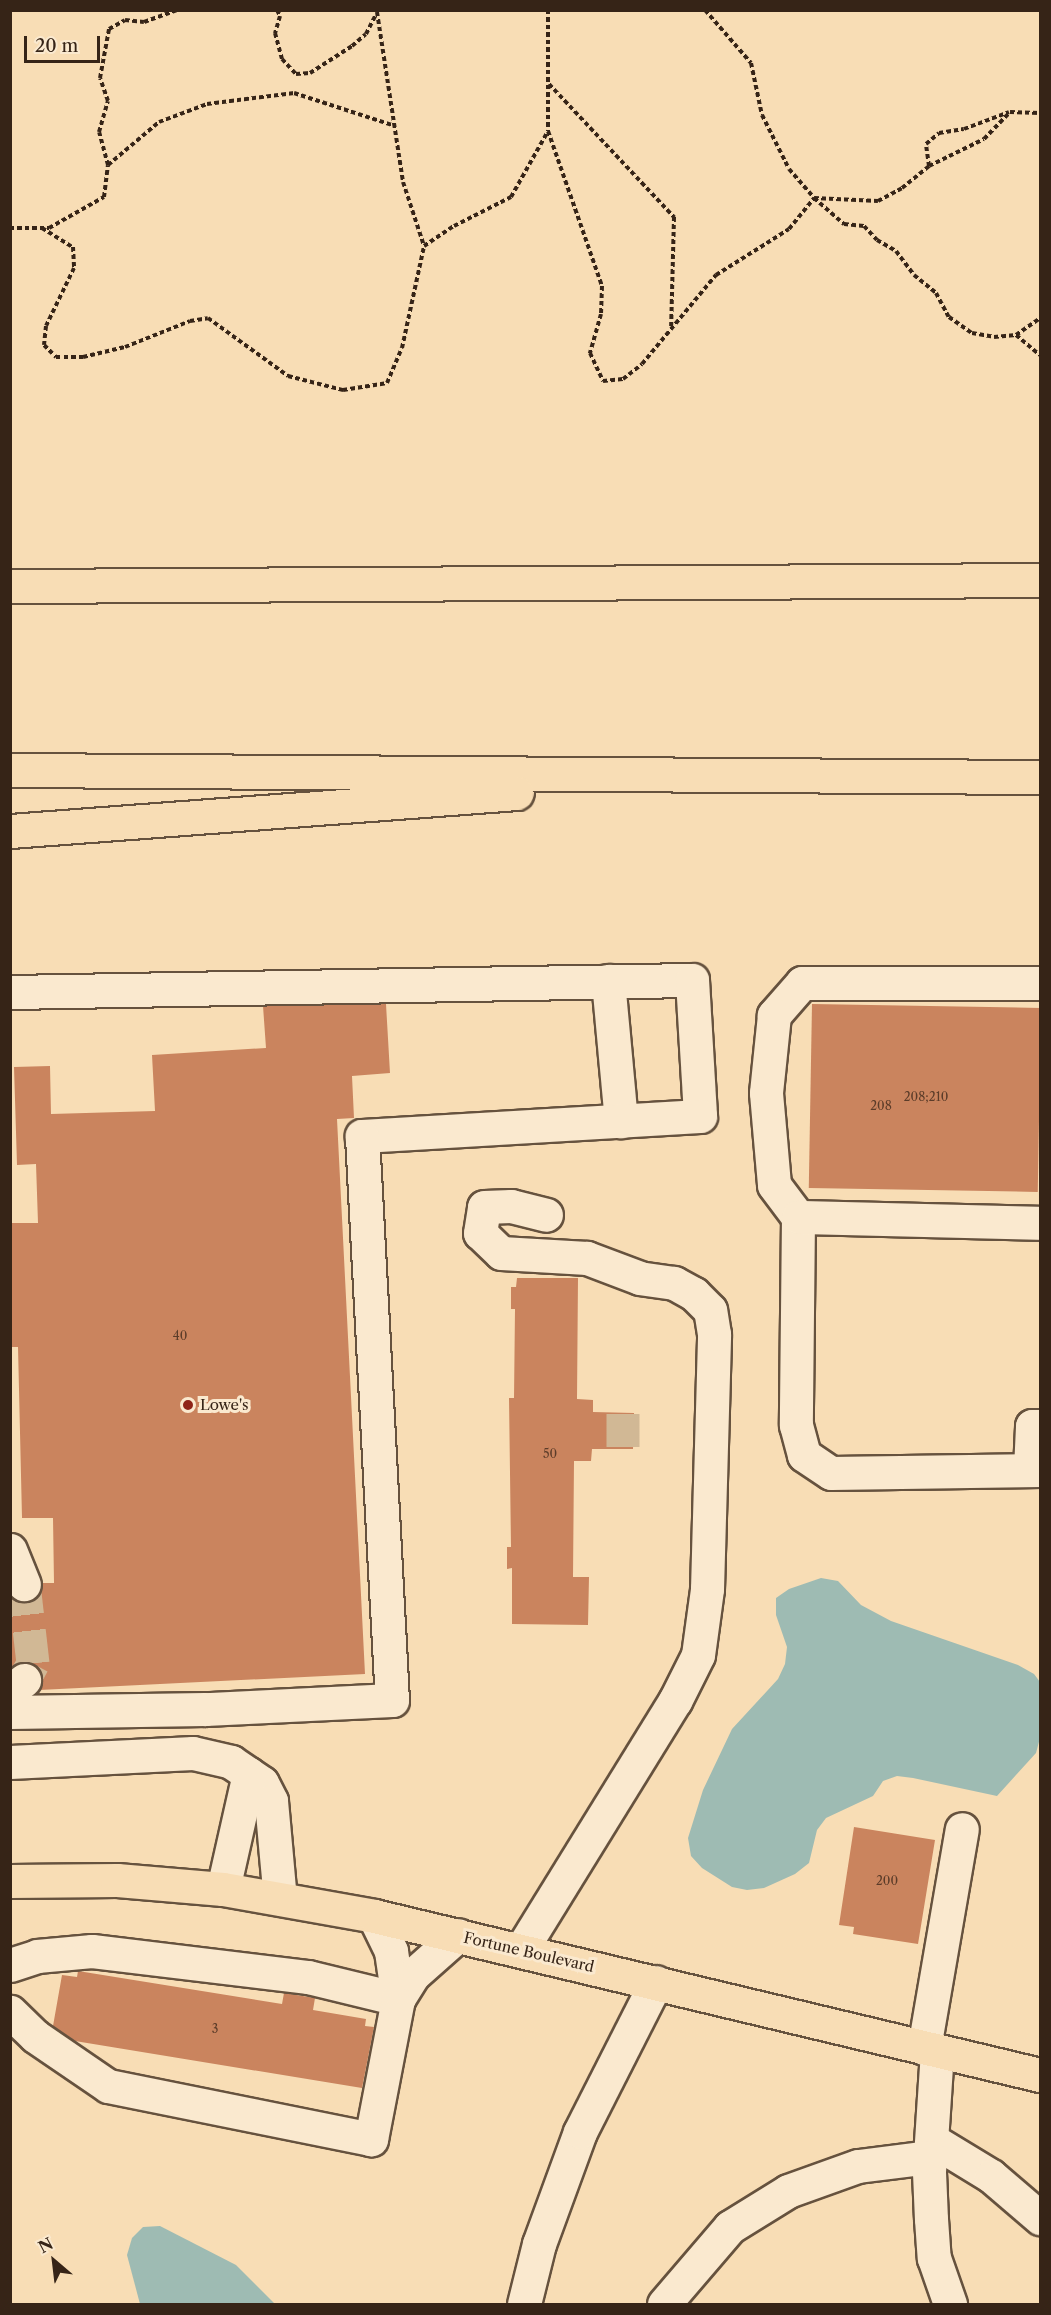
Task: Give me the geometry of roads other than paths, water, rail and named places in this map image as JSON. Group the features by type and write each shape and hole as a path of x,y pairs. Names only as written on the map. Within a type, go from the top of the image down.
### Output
{"main road":[{"path":"10,586 1041,580"},
{"path":"10,770 1041,777"},
{"path":"10,831 767,776"},
{"name":"Fortune Boulevard","path":"10,1881 117,1880 223,1889 374,1916 1041,2075"}],"street":[{"path":"10,992 692,980 700,1116 362,1136 392,1700 122,1712 10,1712"},
{"path":"608,981 621,1121"},
{"path":"1041,982 802,983 774,1015 766,1093 774,1185 798,1217 796,1425 804,1455 831,1473 1035,1469 1032,1426 1041,1426"},
{"path":"521,1950 675,1701 698,1655 707,1577 714,1334 710,1310 694,1294 674,1283 640,1278 587,1258 501,1253 480,1233 484,1207 511,1206 546,1215"},
{"path":"798,1217 1041,1223"},
{"path":"10,1550 24,1584"},
{"path":"10,1762 193,1753 231,1762 262,1783 271,1801 280,1899"},
{"path":"223,1889 249,1774"},
{"path":"950,2304 934,2258 931,2050 962,1829"},
{"path":"10,2012 35,2036 108,2086 371,2139 398,1999 391,1952 374,1916"},
{"path":"398,1999 413,1975 458,1935"},
{"path":"10,1965 37,1956 92,1951 308,1977 398,1999"},
{"path":"524,2304 539,2244 580,2132 656,1982"},
{"path":"664,2304 730,2227 788,2191 858,2166 931,2148 991,2176 1041,2218"}],"water":[{"path":"821,1578 838,1581 861,1605 891,1621 1018,1665 1034,1674 1040,1682 1040,1738 1036,1753 997,1796 913,1778 897,1776 883,1781 873,1796 826,1818 817,1830 809,1863 795,1874 764,1888 747,1890 732,1887 702,1868 691,1856 688,1838 703,1790 732,1729 778,1679 785,1664 787,1647 776,1615 776,1598 789,1589"},
{"path":"160,2226 236,2265 275,2304 140,2304 127,2255 132,2238 143,2227"}],"tunnel":[{"path":"623,1413 623,1449"},
{"path":"24,1584 33,1663 24,1680"}],"place":[{"name":"Lowe's","path":"188,1405"}]}
